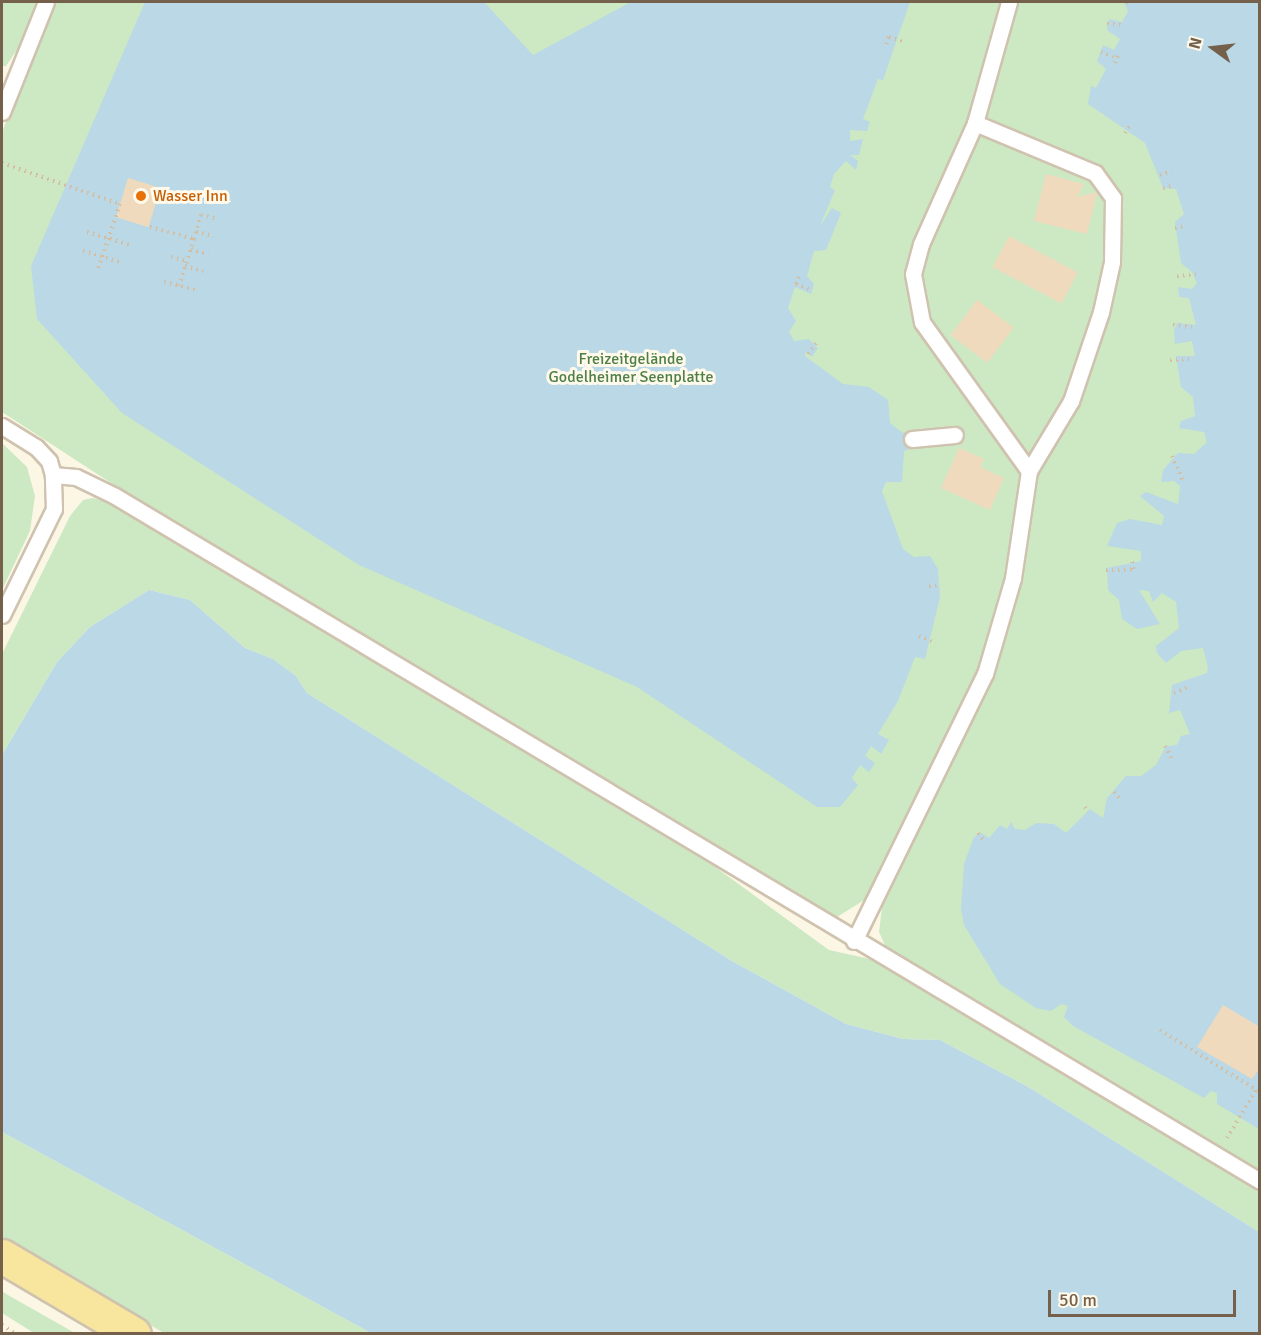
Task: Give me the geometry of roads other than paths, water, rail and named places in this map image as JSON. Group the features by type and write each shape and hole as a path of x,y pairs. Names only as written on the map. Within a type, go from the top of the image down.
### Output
{"main road":[{"path":"2,1256 134,1334"}],"lane":[{"path":"2,112 6,89 46,2"},
{"path":"1009,2 975,123 921,244 914,274 915,296 922,322 1029,471"},
{"path":"854,941 985,674 1013,578 1029,471 1071,401 1101,312 1112,262 1113,198 1095,173 975,123"},
{"path":"2,426 36,447 48,460 53,475 54,509 2,615"},
{"path":"912,439 955,435"},
{"path":"53,475 76,477 115,496 854,941 1260,1181"}],"water":[{"path":"145,2 484,2 533,55 631,2 910,2 883,80 878,79 863,119 870,122 867,131 850,130 850,141 863,139 859,155 850,155 858,161 856,170 846,161 834,174 830,187 835,190 820,226 832,208 841,213 826,250 814,251 807,276 814,284 811,294 795,287 788,308 796,321 789,332 794,341 809,339 818,348 812,357 806,352 805,356 843,384 869,387 888,400 890,423 903,433 918,433 918,445 904,451 902,482 886,482 882,491 903,549 914,557 930,556 938,569 940,597 925,659 915,657 898,701 878,734 889,740 881,754 871,746 865,756 875,763 869,772 860,765 852,778 858,785 840,807 817,807 637,687 359,565 122,413 37,319 31,266"},
{"path":"1124,2 1259,2 1259,1129 1217,1104 1217,1093 1211,1091 1204,1098 1073,1026 1064,1017 1068,1006 1061,1004 1051,1011 1036,1008 1000,984 964,925 961,908 964,864 974,837 982,833 989,838 1000,825 1007,829 1011,822 1015,829 1025,830 1036,823 1054,824 1066,833 1090,809 1103,818 1107,798 1126,776 1141,776 1156,765 1166,746 1177,745 1181,736 1190,734 1180,710 1169,713 1172,685 1207,673 1208,667 1203,648 1181,651 1166,663 1157,653 1156,646 1179,628 1176,602 1162,593 1153,602 1149,591 1139,590 1160,624 1137,629 1122,619 1119,600 1108,590 1107,568 1141,561 1141,551 1107,546 1117,523 1130,519 1162,525 1164,516 1140,496 1146,492 1178,504 1180,486 1174,481 1161,482 1163,470 1178,453 1194,454 1207,442 1204,432 1179,428 1181,421 1195,416 1193,397 1181,387 1176,356 1195,356 1192,341 1175,344 1174,330 1177,323 1196,325 1189,298 1179,297 1178,287 1192,289 1197,283 1192,272 1181,263 1175,222 1184,214 1176,189 1163,188 1145,143 1088,104 1091,86 1096,88 1106,69 1097,61 1103,45 1114,50 1120,39 1107,30 1109,19 1122,22 1128,11"},
{"path":"149,590 190,600 245,648 273,659 296,676 307,693 732,961 846,1024 903,1039 940,1040 1030,1088 1259,1232 1259,1333 371,1333 2,1132 2,755 57,662 90,627"}],"place":[{"name":"Wasser Inn","path":"141,196"}],"park label":[{"name":"Freizeitgelände Godelheimer Seenplatte","path":"631,368"}]}
